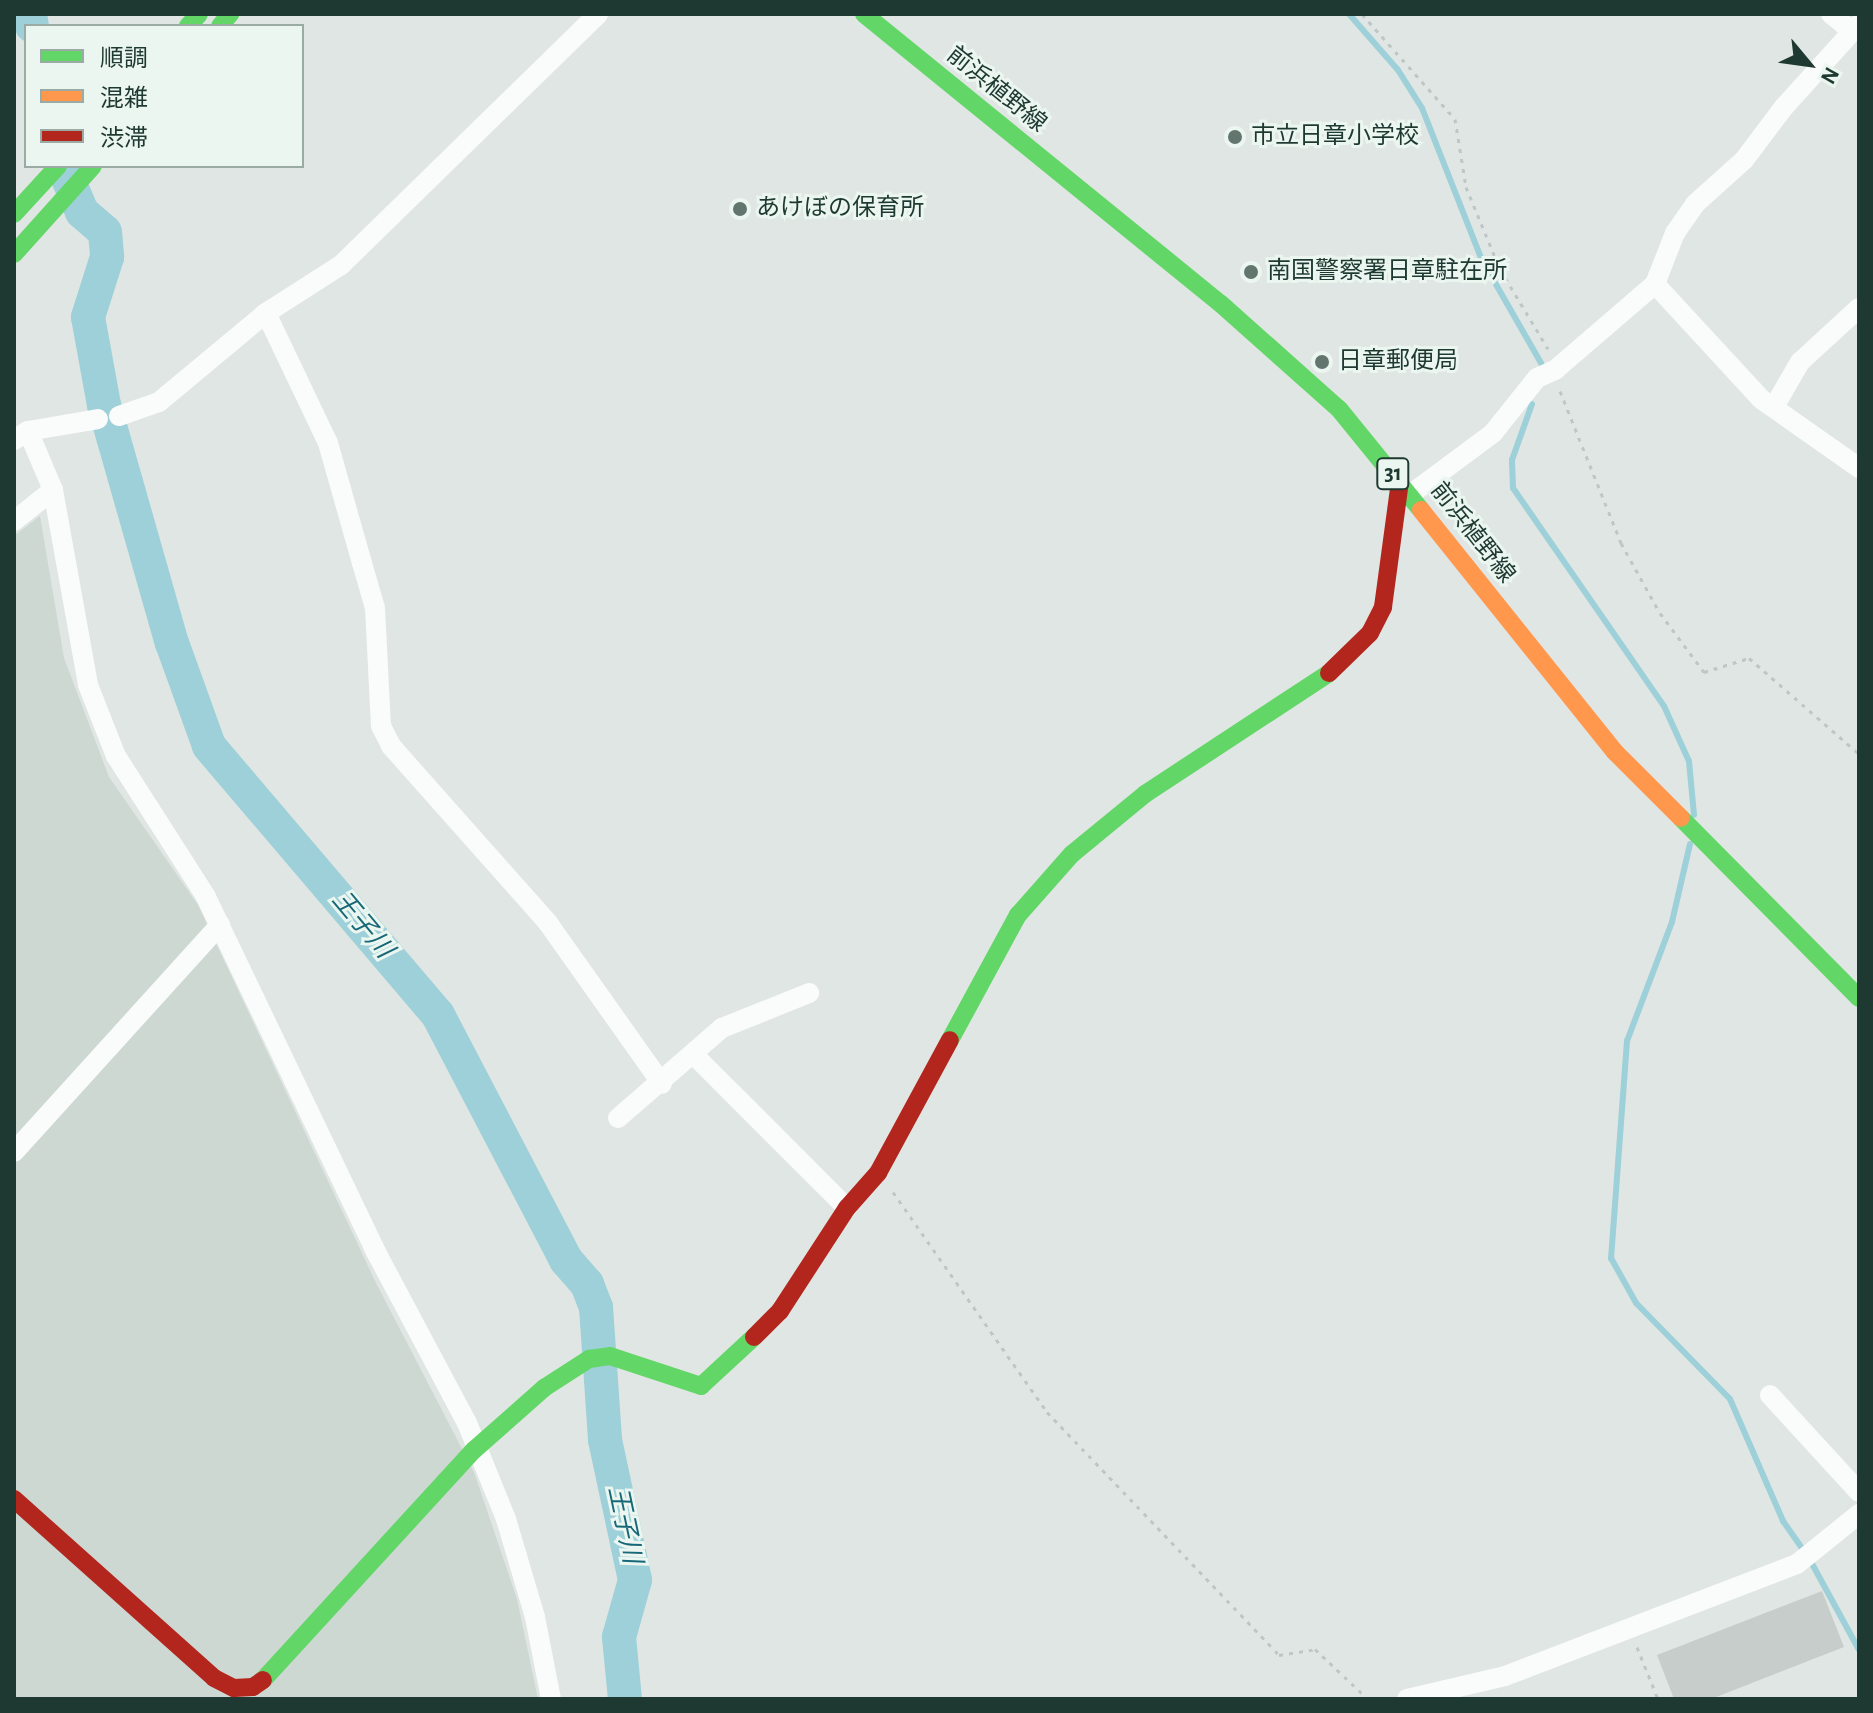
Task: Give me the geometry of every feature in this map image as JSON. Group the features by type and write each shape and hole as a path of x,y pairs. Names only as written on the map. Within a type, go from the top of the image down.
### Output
{"main road":[{"name":"前浜植野線","path":"864,14 1221,304 1339,409 1615,752 1859,998"},
{"path":"14,214 56,168"},
{"path":"20,247 91,168"},
{"path":"14,1499 214,1678 234,1688 253,1687 276,1669 474,1450 544,1388 589,1359 610,1356 701,1386 711,1382 780,1311 847,1208 878,1173 1018,915 1072,854 1145,794 1239,728 1324,678 1370,633 1383,607 1382,584 1405,488"}],"street":[{"path":"551,1699 535,1617 506,1519 474,1450 467,1423 376,1252 220,925 116,756 88,685 53,490 21,435 108,418 159,402 266,313 316,283 365,243 598,14"},
{"path":"1405,488 1493,433 1537,378 1555,370 1655,284 1675,233 1695,204 1744,160 1784,107 1854,33 1831,14"},
{"path":"1655,284 1761,399 1859,468"},
{"path":"1774,407 1800,362 1859,308"},
{"path":"266,313 328,443 375,608 381,726 391,746 548,923 662,1084"},
{"path":"14,521 53,490"},
{"path":"14,1152 220,925"},
{"path":"618,1118 732,1022 809,993"},
{"path":"695,1056 847,1208"},
{"path":"1770,1395 1859,1492"},
{"path":"1407,1699 1505,1676 1797,1564 1859,1514"}],"path":[{"path":"1362,14 1455,119 1466,187 1500,269 1547,346 1582,457 1621,543 1660,613 1704,672 1749,658 1859,754"},
{"path":"878,1173 1047,1412 1279,1655 1315,1649 1368,1699"},
{"path":"1631,1630 1658,1699"}],"shaded area":[{"path":"40,516 64,658 109,777 198,905 376,1283 474,1472 517,1599 538,1699 14,1699 14,536"}],"building":[{"path":"1822,1591 1844,1647 1711,1699 1674,1699 1657,1655"}],"waterway":[{"name":"王子川","path":"30,14 32,24"},
{"path":"1349,14 1398,70 1422,108 1482,260 1541,363"},
{"name":"王子川","path":"63,168 82,212 105,232 107,257 88,317 104,405 172,643 209,746 438,1015 566,1260 587,1284 596,1307 605,1440 635,1580 619,1637 625,1699"},
{"path":"1532,404 1512,460 1513,488 1664,706 1689,761 1694,815"},
{"path":"1690,844 1672,922 1627,1041 1611,1258 1636,1303 1730,1399 1783,1521 1803,1550"},
{"path":"1810,1560 1859,1650"}],"traffic: fast":[{"path":"190,24 199,14"},
{"path":"222,24 230,14"},
{"path":"864,14 1221,304 1339,409 1421,510"},
{"path":"14,214 56,168"},
{"path":"14,254 91,168"},
{"path":"950,1040 1018,915 1072,854 1145,794 1329,673"},
{"path":"1681,818 1859,998"},
{"path":"263,1680 474,1450 544,1388 589,1359 610,1356 701,1386 754,1337"}],"traffic: slow":[{"path":"1421,510 1615,752 1681,818"}],"traffic: jam":[{"path":"1329,673 1370,633 1383,607 1400,482"},
{"path":"754,1337 780,1311 847,1208 878,1173 950,1040"},
{"path":"14,1499 214,1678 234,1688 253,1687 263,1680"}],"place":[{"name":"市立日章小学校","path":"1235,137"},
{"name":"あけぼの保育所","path":"740,209"},
{"name":"南国警察署日章駐在所","path":"1251,272"},
{"name":"日章郵便局","path":"1322,362"}]}
